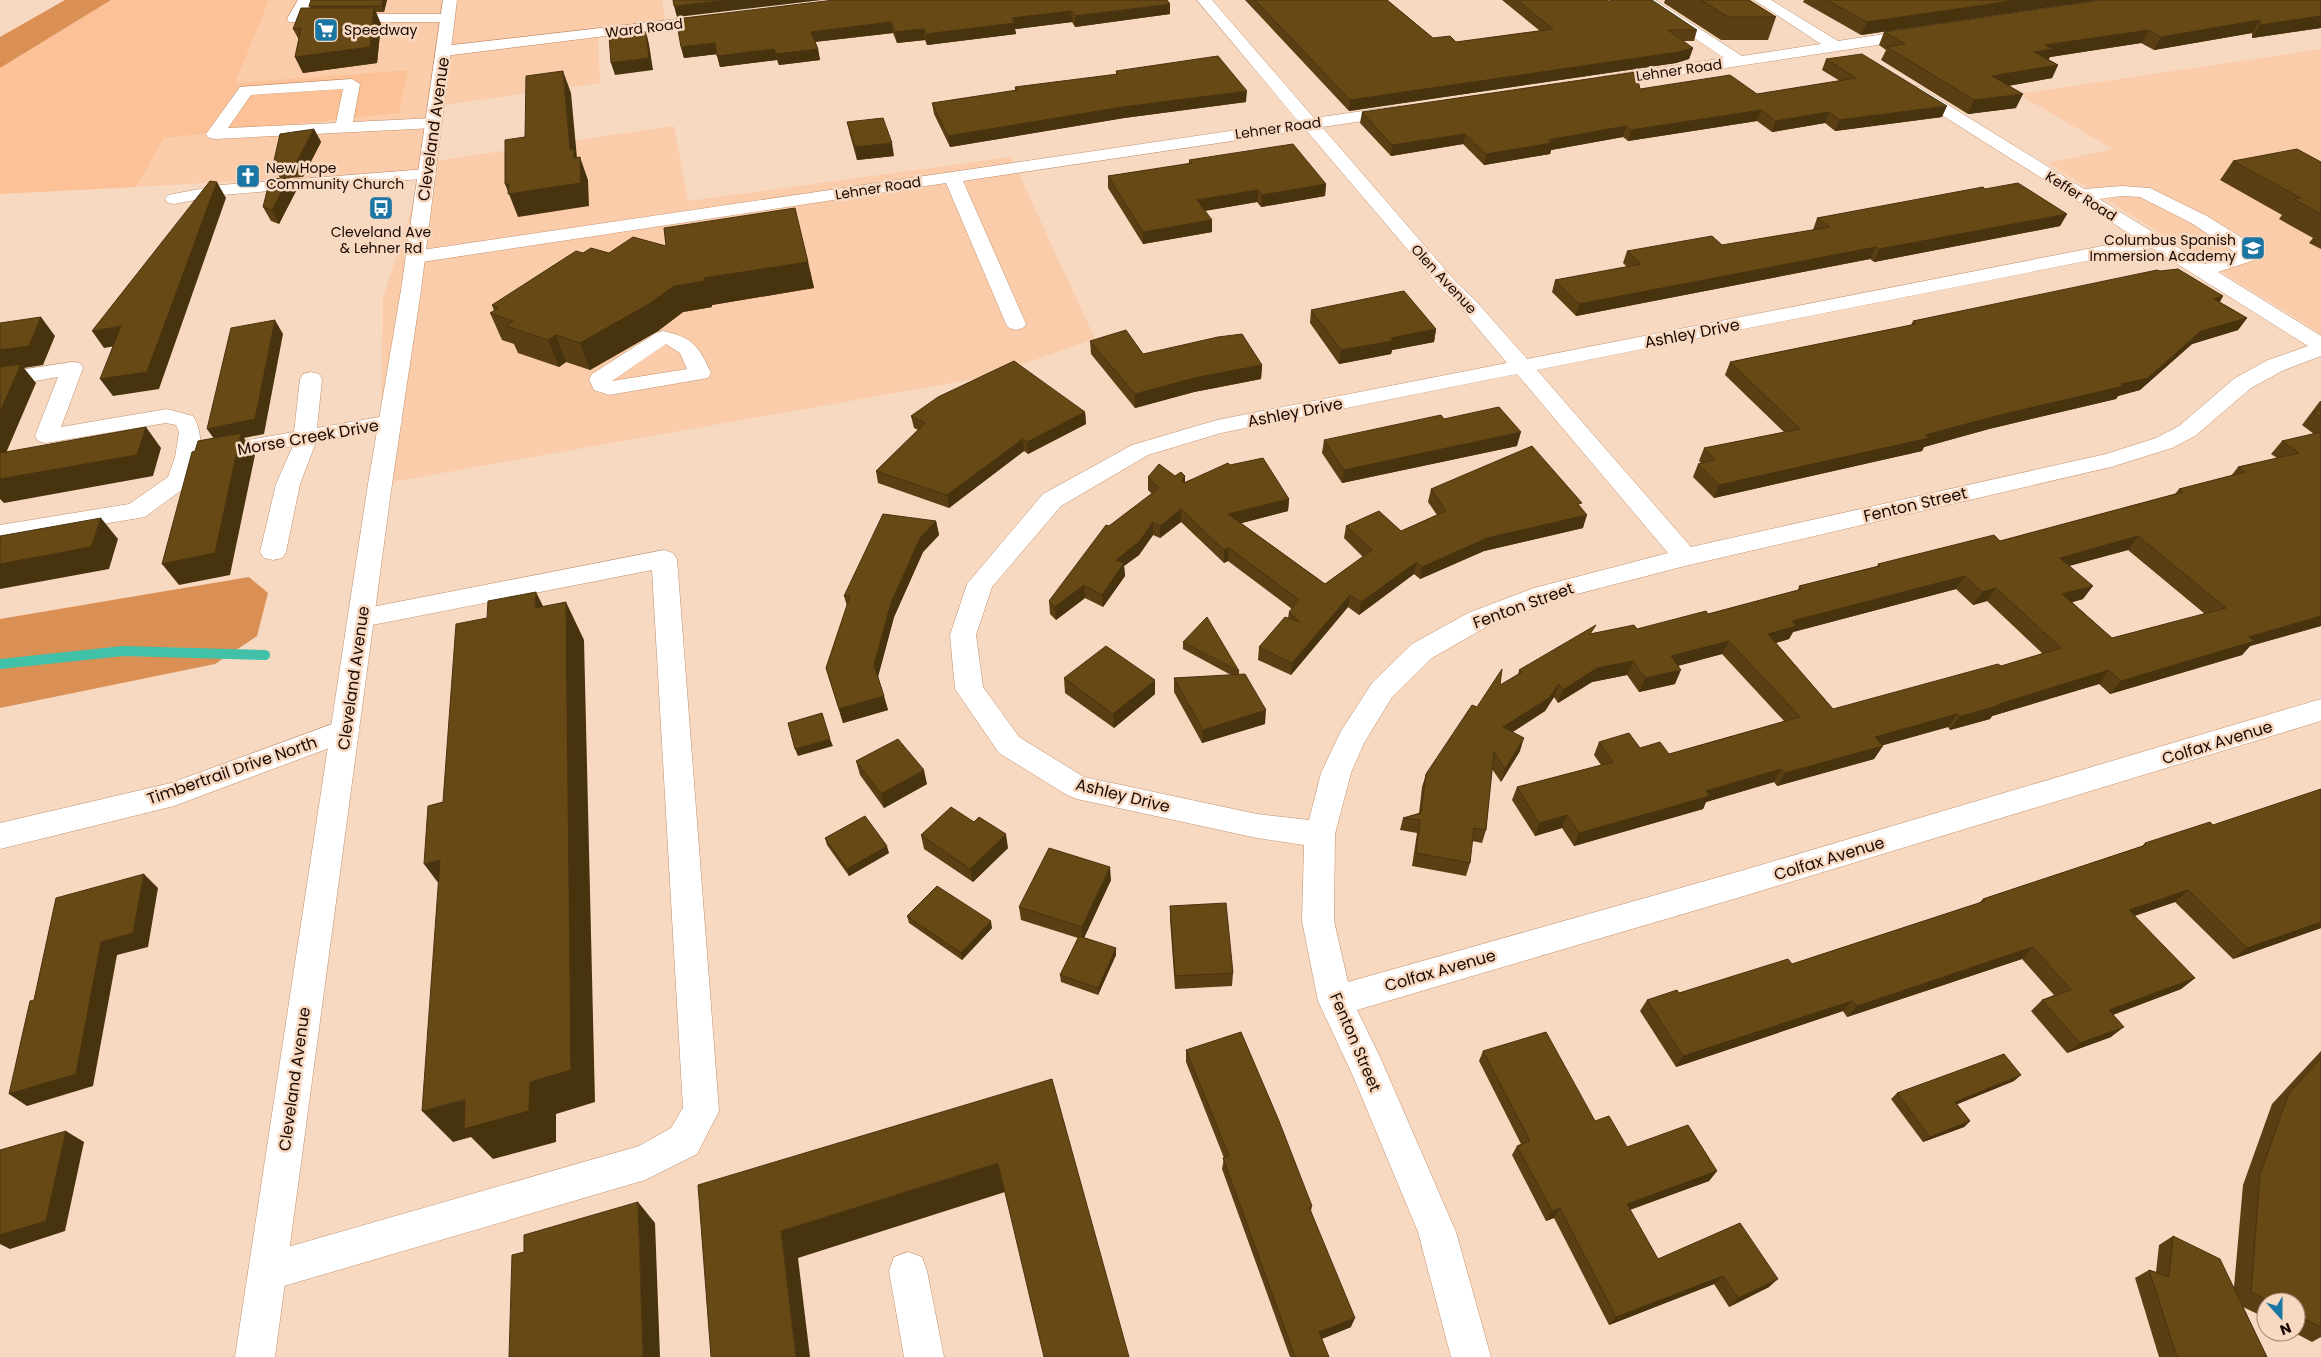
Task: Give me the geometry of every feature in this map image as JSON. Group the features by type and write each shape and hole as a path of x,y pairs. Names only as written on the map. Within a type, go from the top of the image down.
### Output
{"street":[{"path":"304,0 294,19 363,14 392,18 447,18"},
{"path":"392,18 396,0"},
{"name":"Cleveland Avenue","path":"256,1357 427,174 450,0"},
{"name":"Olen Avenue","path":"1204,0 1308,124 1685,556"},
{"path":"1645,0 1739,61"},
{"path":"1762,0 1839,46 1867,60"},
{"name":"Ward Road","path":"444,52 729,18"},
{"name":"Lehner Road","path":"1583,84 1929,32"},
{"name":"Keffer Road","path":"1900,81 2153,242 2321,345"},
{"path":"343,128 352,84 246,90 215,134 343,128 434,122"},
{"name":"Lehner Road","path":"415,257 460,252 952,176 1416,108"},
{"path":"174,199 221,190 427,174"},
{"path":"952,176 1016,324"},
{"path":"2080,195 2122,191 2144,192 2200,220 2243,247 2248,256 2231,263 2200,271"},
{"name":"Ashley Drive","path":"1320,834 1257,826 1077,787 1009,745 970,689 963,635 980,584 1052,500 1140,450 1217,427 2153,242"},
{"name":"Fenton Street","path":"1471,1357 1437,1232 1368,1069 1336,1001 1318,921 1320,834 1336,772 1351,739 1382,690 1422,651 1477,620 1544,594 1685,556 2111,460 2164,443 2187,431 2243,383 2276,365 2321,349"},
{"path":"0,380 72,368 46,436 167,416 185,421 190,432 187,457 179,481 136,511 0,533"},
{"path":"273,552 288,484 304,448 311,379"},
{"name":"Morse Creek Drive","path":"187,457 391,422"},
{"path":"267,1272 645,1162 684,1141 701,1111 664,559 362,618"},
{"name":"Colfax Avenue","path":"1336,1001 1754,880 2321,710"},
{"name":"Timbertrail Drive North","path":"0,836 174,794 346,730"},
{"path":"908,1271 924,1357"}],"shaded area":[{"path":"65,0 111,0 0,68 0,37"},
{"path":"111,0 269,0 235,83 408,70 399,113 164,138 136,187 0,194 0,68"},
{"path":"269,0 662,0 666,26 598,35 600,83 429,107 427,162 674,126 688,201 1011,157 1095,339 985,377 380,484 383,298 424,170 136,187 164,138 399,113 407,70 234,83"},
{"name":"Columbus Spanish Immersion Academy","path":"2321,49 2321,334 2048,163 2113,149 2018,94"},
{"path":"249,577 268,593 257,636 215,664 0,708 0,619"}],"building":[{"path":"311,0 383,0 382,6 309,6"},
{"path":"673,0 728,0 674,6"},
{"path":"834,0 1167,0 1170,4 1075,16 1071,11 1012,18 1015,23 926,34 924,29 895,32 891,22 811,32 818,49 776,54 774,49 717,56 715,43 681,47 676,19"},
{"path":"1255,0 1387,0 1433,38 1450,36 1456,42 1553,29 1517,0 1652,0 1697,30 1668,30 1693,48 1679,52 1350,100"},
{"path":"1701,0 1749,0 1776,17 1728,17"},
{"path":"1827,0 2019,0 1867,22"},
{"path":"2101,0 2321,0 2321,16 2260,25 2260,20 2161,37 2149,30 2045,45 2053,49 2034,52 2058,65 1992,76 2023,94 1974,100 1887,47 1905,44 1884,32"},
{"path":"301,8 374,8 370,47 295,57 301,28 293,29"},
{"path":"646,32 649,58 611,63 609,36"},
{"path":"1862,54 1947,106 1839,120 1829,112 1776,121 1761,110 1631,130 1626,126 1548,140 1552,143 1486,154 1465,134 1392,145 1362,112 1636,72 1640,89 1730,75 1757,94 1856,78 1826,59"},
{"path":"1218,56 1247,91 1123,107 948,136 932,103 1017,90 1015,87 1118,74 1116,71"},
{"path":"563,71 570,150 574,149 574,158 580,157 581,183 508,194 509,184 505,184 505,140 525,137 526,76"},
{"path":"883,118 892,143 855,147 847,122"},
{"path":"314,129 296,163 273,165 280,134"},
{"path":"1293,144 1326,184 1262,195 1258,190 1197,200 1212,220 1143,232 1108,176 1192,163 1189,160"},
{"path":"2297,149 2321,162 2321,214 2293,199 2301,198 2233,161"},
{"path":"289,178 272,210 263,207 270,179"},
{"path":"210,181 217,182 147,372 100,379 121,326 92,331"},
{"path":"2018,183 2067,214 1879,249 1876,247 1579,304 1555,280 1641,264 1627,251 1712,236 1722,245 1830,227 1817,218 1983,187 1985,189"},
{"path":"795,208 808,262 704,278 705,281 674,286 649,304 580,343 556,335 548,340 506,326 513,321 490,313 499,308 492,305 576,251 583,253 591,248 609,253 633,237 666,246 664,228"},
{"path":"2178,269 2223,296 2214,299 2247,318 2201,331 2148,378 2121,384 2124,386 1925,435 1929,438 1719,485 1698,464 1715,460 1704,448 1800,429 1730,362 1916,324 1913,321 2157,270"},
{"path":"1404,291 1436,329 1391,338 1393,341 1341,350 1311,310"},
{"path":"41,317 29,346 0,350 0,323"},
{"path":"275,320 255,419 207,429 231,328"},
{"path":"1126,330 1143,354 1218,337 1242,334 1262,365 1194,378 1135,394 1090,341"},
{"path":"1014,361 1085,412 1027,442 1023,439 947,495 876,471 925,423 911,416 938,397"},
{"path":"21,364 0,412 0,367"},
{"path":"1499,407 1521,432 1344,470 1324,440 1441,415 1444,419"},
{"path":"2321,410 2321,417 2313,412"},
{"path":"146,427 137,455 0,479 0,453"},
{"path":"2321,432 2321,616 2249,637 2255,641 2121,681 2109,670 1959,717 1957,714 1875,737 1883,746 1785,773 1781,769 1706,791 1710,796 1579,833 1567,815 1539,823 1517,787 1613,762 1599,742 1629,733 1640,748 1660,742 1669,754 1800,717 1729,641 1671,656 1681,670 1645,678 1633,661 1597,668 1563,690 1559,684 1549,698 1503,727 1524,738 1505,769 1494,752 1486,830 1474,828 1470,863 1416,853 1420,820 1403,818 1421,813 1426,774 1472,705 1477,707 1502,669 1500,685 1522,672 1519,670 1596,625 1590,634 1634,625 1637,629 1706,611 1708,614 1802,589 1799,586 1880,566 1878,564 1994,535 2000,541 2183,492 2179,489 2245,472 2238,467 2299,453 2282,441","holes":["2138,536 2226,608 2112,638 2062,594 2093,586 2060,558","1965,576 1982,592 1996,588 2061,648 2001,666 1998,664 1833,709 1768,634 1796,626 1792,621"]},
{"path":"241,433 215,553 162,564 192,452 195,451 198,441"},
{"path":"1532,446 1582,503 1578,504 1587,515 1487,538 1422,567 1417,562 1361,602 1350,595 1292,663 1259,647 1285,617 1300,622 1289,612 1299,600 1229,548 1224,550 1181,509 1160,526 1153,522 1139,542 1116,560 1124,563 1102,595 1084,585 1055,607 1049,601 1106,525 1109,526 1159,488 1148,477 1159,464 1175,476 1181,472 1185,476 1182,481 1184,483 1228,463 1230,465 1263,458 1289,499 1228,514 1325,584 1372,550 1346,526 1379,511 1401,531 1446,511 1431,489"},
{"path":"883,514 936,521 920,538 891,603 874,665 884,696 839,709 826,668 850,596 844,596"},
{"path":"101,518 91,547 0,564 0,536"},
{"path":"536,592 535,608 566,602 571,1070 530,1082 529,1111 464,1129 465,1099 422,1111 440,860 424,864 428,806 443,802 456,624 487,618 488,601"},
{"path":"1207,617 1239,671 1183,642"},
{"path":"1106,646 1155,680 1113,714 1064,678"},
{"path":"1245,674 1266,710 1203,730 1174,678"},
{"path":"822,713 830,739 795,749 788,723"},
{"path":"898,739 924,770 881,794 856,761"},
{"path":"2321,789 2321,922 2247,948 2188,890 2129,910 2195,978 2109,1010 2124,1027 2080,1043 2042,1000 2071,990 2033,947 1857,1006 1852,1001 1683,1056 1647,1000 1677,990 1679,993 1788,959 1792,964 1985,901 1983,899 2146,845 2145,843 2210,822 2213,825"},
{"path":"951,807 974,822 979,817 1006,834 970,869 921,835"},
{"path":"865,816 887,846 847,869 825,838"},
{"path":"1049,848 1110,867 1082,927 1019,907"},
{"path":"144,874 133,933 101,942 76,1074 9,1094 30,1001 34,1000 56,898"},
{"path":"937,886 991,921 961,953 907,916"},
{"path":"1226,903 1233,973 1175,976 1170,906"},
{"path":"1079,936 1116,948 1098,988 1060,975"},
{"path":"1241,1032 1279,1121 1312,1206 1309,1207 1355,1318 1319,1332 1329,1357 1295,1357 1223,1158 1229,1156 1186,1050"},
{"path":"1546,1032 1595,1121 1609,1116 1627,1147 1688,1125 1717,1171 1627,1204 1658,1259 1740,1223 1778,1279 1738,1298 1723,1276 1616,1317 1560,1208 1552,1211 1517,1146 1530,1141 1483,1051"},
{"path":"2004,1054 2021,1075 1955,1102 1970,1121 1930,1137 1897,1093"},
{"path":"2321,1058 2321,1327 2306,1320 2306,1292 2256,1292 2256,1294 2251,1292 2260,1174 2289,1093"},
{"path":"1052,1079 1129,1357 1044,1357 998,1163 781,1231 796,1357 711,1357 698,1185"},
{"path":"66,1131 46,1221 0,1235 0,1150"},
{"path":"638,1202 643,1357 509,1357 512,1255 524,1252 524,1235"},
{"path":"2173,1236 2220,1259 2256,1334 2256,1342 2260,1342 2267,1357 2177,1357 2149,1270 2169,1277"}],"waterway":[{"path":"0,664 123,651 265,655"}],"place":[{"name":"Speedway","path":"326,30"},
{"name":"New Hope Community Church","path":"248,176"},
{"name":"Cleveland Ave & Lehner Rd","path":"381,208"},
{"name":"Columbus Spanish Immersion Academy","path":"2253,248"}]}
